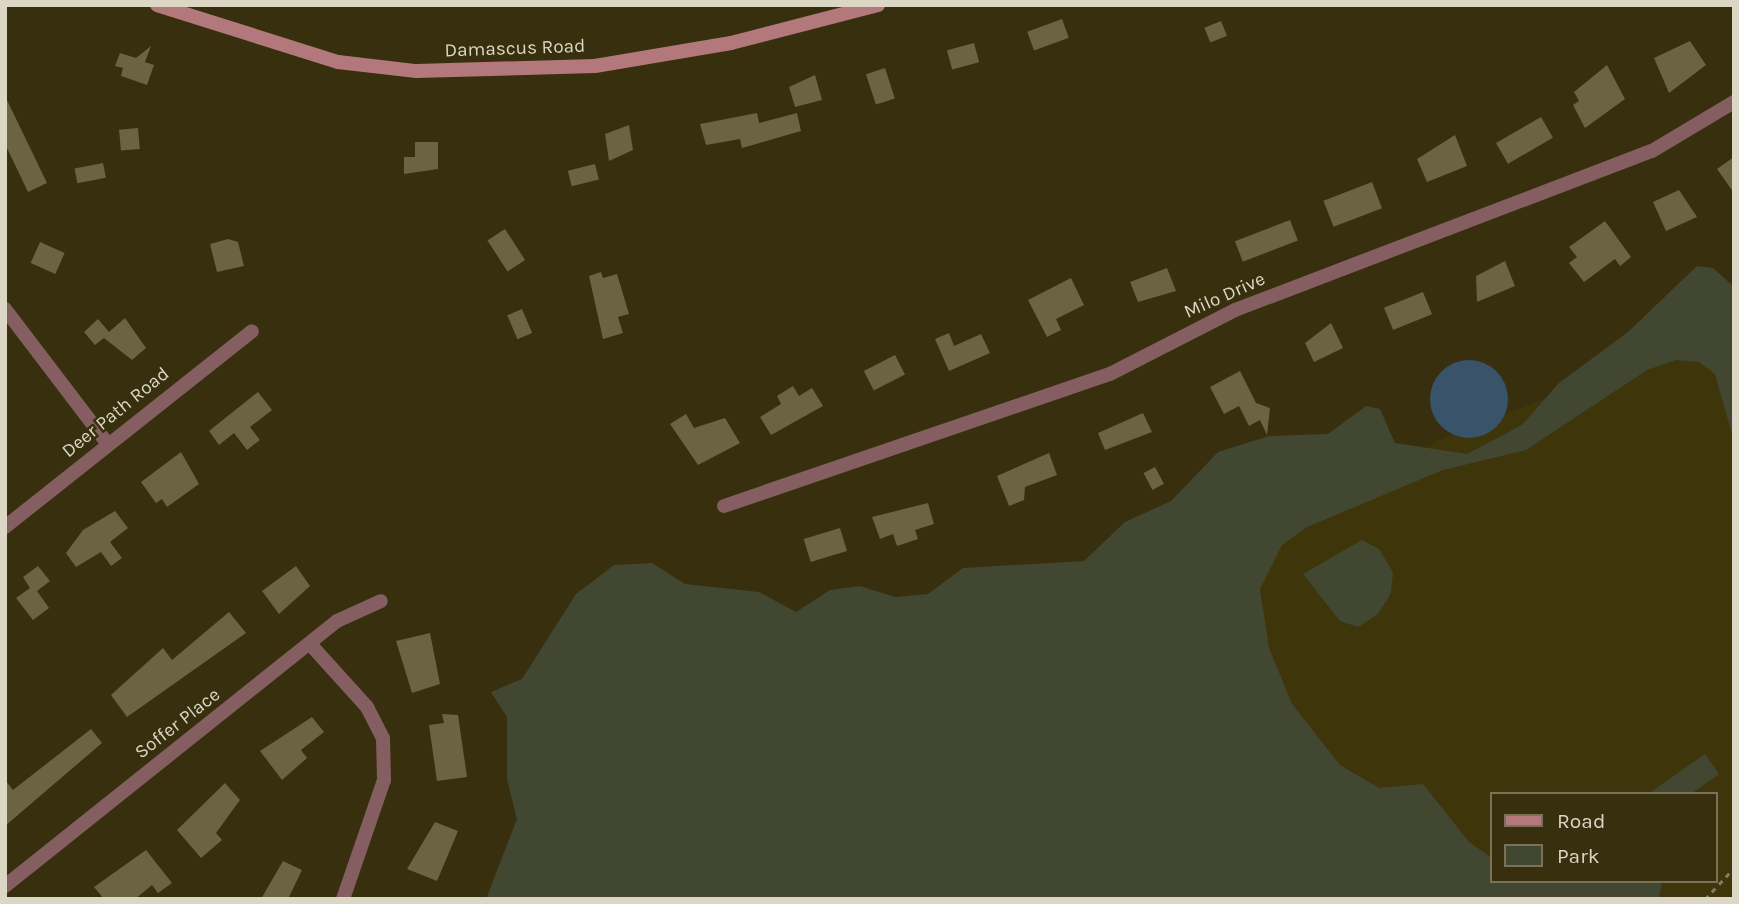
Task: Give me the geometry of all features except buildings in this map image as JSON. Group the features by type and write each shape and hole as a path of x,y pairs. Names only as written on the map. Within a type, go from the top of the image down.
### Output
{"street":[{"name":"Damascus Road","path":"157,5 338,62 416,71 595,66 731,43 878,5"},
{"name":"Milo Drive","path":"724,506 1110,374 1234,310 1652,151 1734,102"},
{"path":"5,309 108,444"},
{"name":"Deer Path Road","path":"5,527 251,331"},
{"name":"Soffer Place","path":"5,886 337,621 381,601"},
{"path":"310,644 367,707 383,738 384,779 343,899"}],"path":[{"path":"1705,899 1734,868"}],"shaded area":[{"path":"1734,325 1734,899 1382,899 1177,613 1437,441"}],"green space":[{"path":"1697,266 1713,268 1734,287 1734,441 1715,374 1699,362 1676,360 1647,370 1526,450 1443,470 1307,527 1282,545 1260,589 1269,648 1292,704 1340,765 1379,788 1423,784 1469,842 1490,857 1490,883 1662,883 1659,899 486,899 517,819 507,779 507,717 491,692 522,679 576,594 614,565 652,563 685,584 759,592 796,612 830,590 860,586 895,597 928,594 963,568 1084,561 1125,522 1171,501 1218,452 1269,436 1328,434 1366,406 1380,409 1395,443 1467,454 1522,425 1559,383 1628,332"},
{"path":"1362,540 1379,549 1393,572 1391,593 1378,614 1358,627 1340,621 1303,574"},
{"path":"1705,754 1719,774 1694,792 1651,792"}],"water":[{"path":"1469,360 1484,363 1497,371 1505,384 1508,399 1505,414 1497,427 1484,435 1469,438 1454,435 1441,427 1433,414 1430,399 1433,384 1441,371 1454,363"}]}
